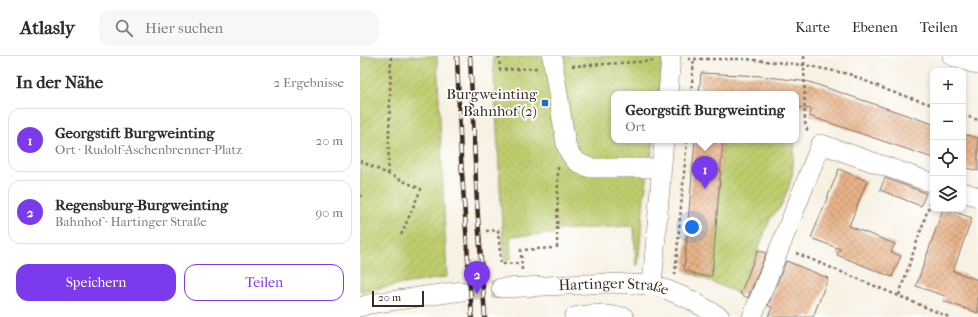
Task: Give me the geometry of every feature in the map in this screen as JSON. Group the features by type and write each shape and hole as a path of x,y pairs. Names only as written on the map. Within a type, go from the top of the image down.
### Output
{"street":[{"path":"668,91 671,56"},
{"path":"952,56 978,65"},
{"path":"553,61 566,144 574,161 582,166 592,168 661,168"},
{"path":"652,285 664,143"},
{"path":"752,317 821,144 930,182"},
{"path":"966,193 978,196"},
{"name":"Hartinger Straße","path":"501,288 610,282 652,285 691,300 718,316"},
{"path":"360,307 383,302 462,291"},
{"path":"574,317 595,314 624,317"}],"path":[{"path":"388,174 391,56"},
{"path":"499,56 500,70 553,61"},
{"path":"804,56 805,122 811,138 821,144"},
{"path":"691,91 694,59"},
{"path":"804,65 849,74 892,92 930,104"},
{"path":"966,116 978,120"},
{"path":"675,279 687,143"},
{"path":"360,161 421,189 402,235"},
{"path":"486,230 498,230 501,264 522,263 521,250 556,248 559,161"},
{"path":"899,295 930,203"},
{"path":"781,246 948,317"}],"green space":[{"path":"360,56 437,56 447,277 360,291"},
{"path":"493,56 663,56 659,91 611,91 611,143 653,143 644,197 638,265 636,265 634,226 554,230 554,234 510,236 511,259 504,259"},
{"path":"723,143 795,143 792,176 788,189 781,206 770,219 740,294 684,270 703,276 712,276"}],"building":[{"path":"701,73 761,76 809,82 930,123 930,157 809,116 812,109 799,107 799,91 699,91"},
{"path":"966,135 978,138 978,171 966,168"},
{"path":"695,143 723,143 712,276 703,276 684,270"},
{"path":"839,169 867,181 849,226 895,244 891,252 901,256 892,277 837,255 840,249 811,238"},
{"path":"885,178 926,193 921,206 880,190"},
{"path":"942,212 955,212 972,218 953,271 978,280 978,313 943,301 945,296 916,286"},
{"path":"758,250 766,253 748,298 740,294"},
{"path":"786,261 828,278 813,317 768,317 772,307 768,306"}],"tunnel":[{"path":"462,291 501,288"}],"railway":[{"path":"457,56 461,158 472,317"},
{"path":"470,56 477,203 485,317"}],"place":[{"name":"Burgweinting Bahnhof (2)","path":"545,103"},
{"name":"Georgstift Burgweinting","path":"705,189"},
{"name":"Regensburg-Burgweinting","path":"477,294"}]}
